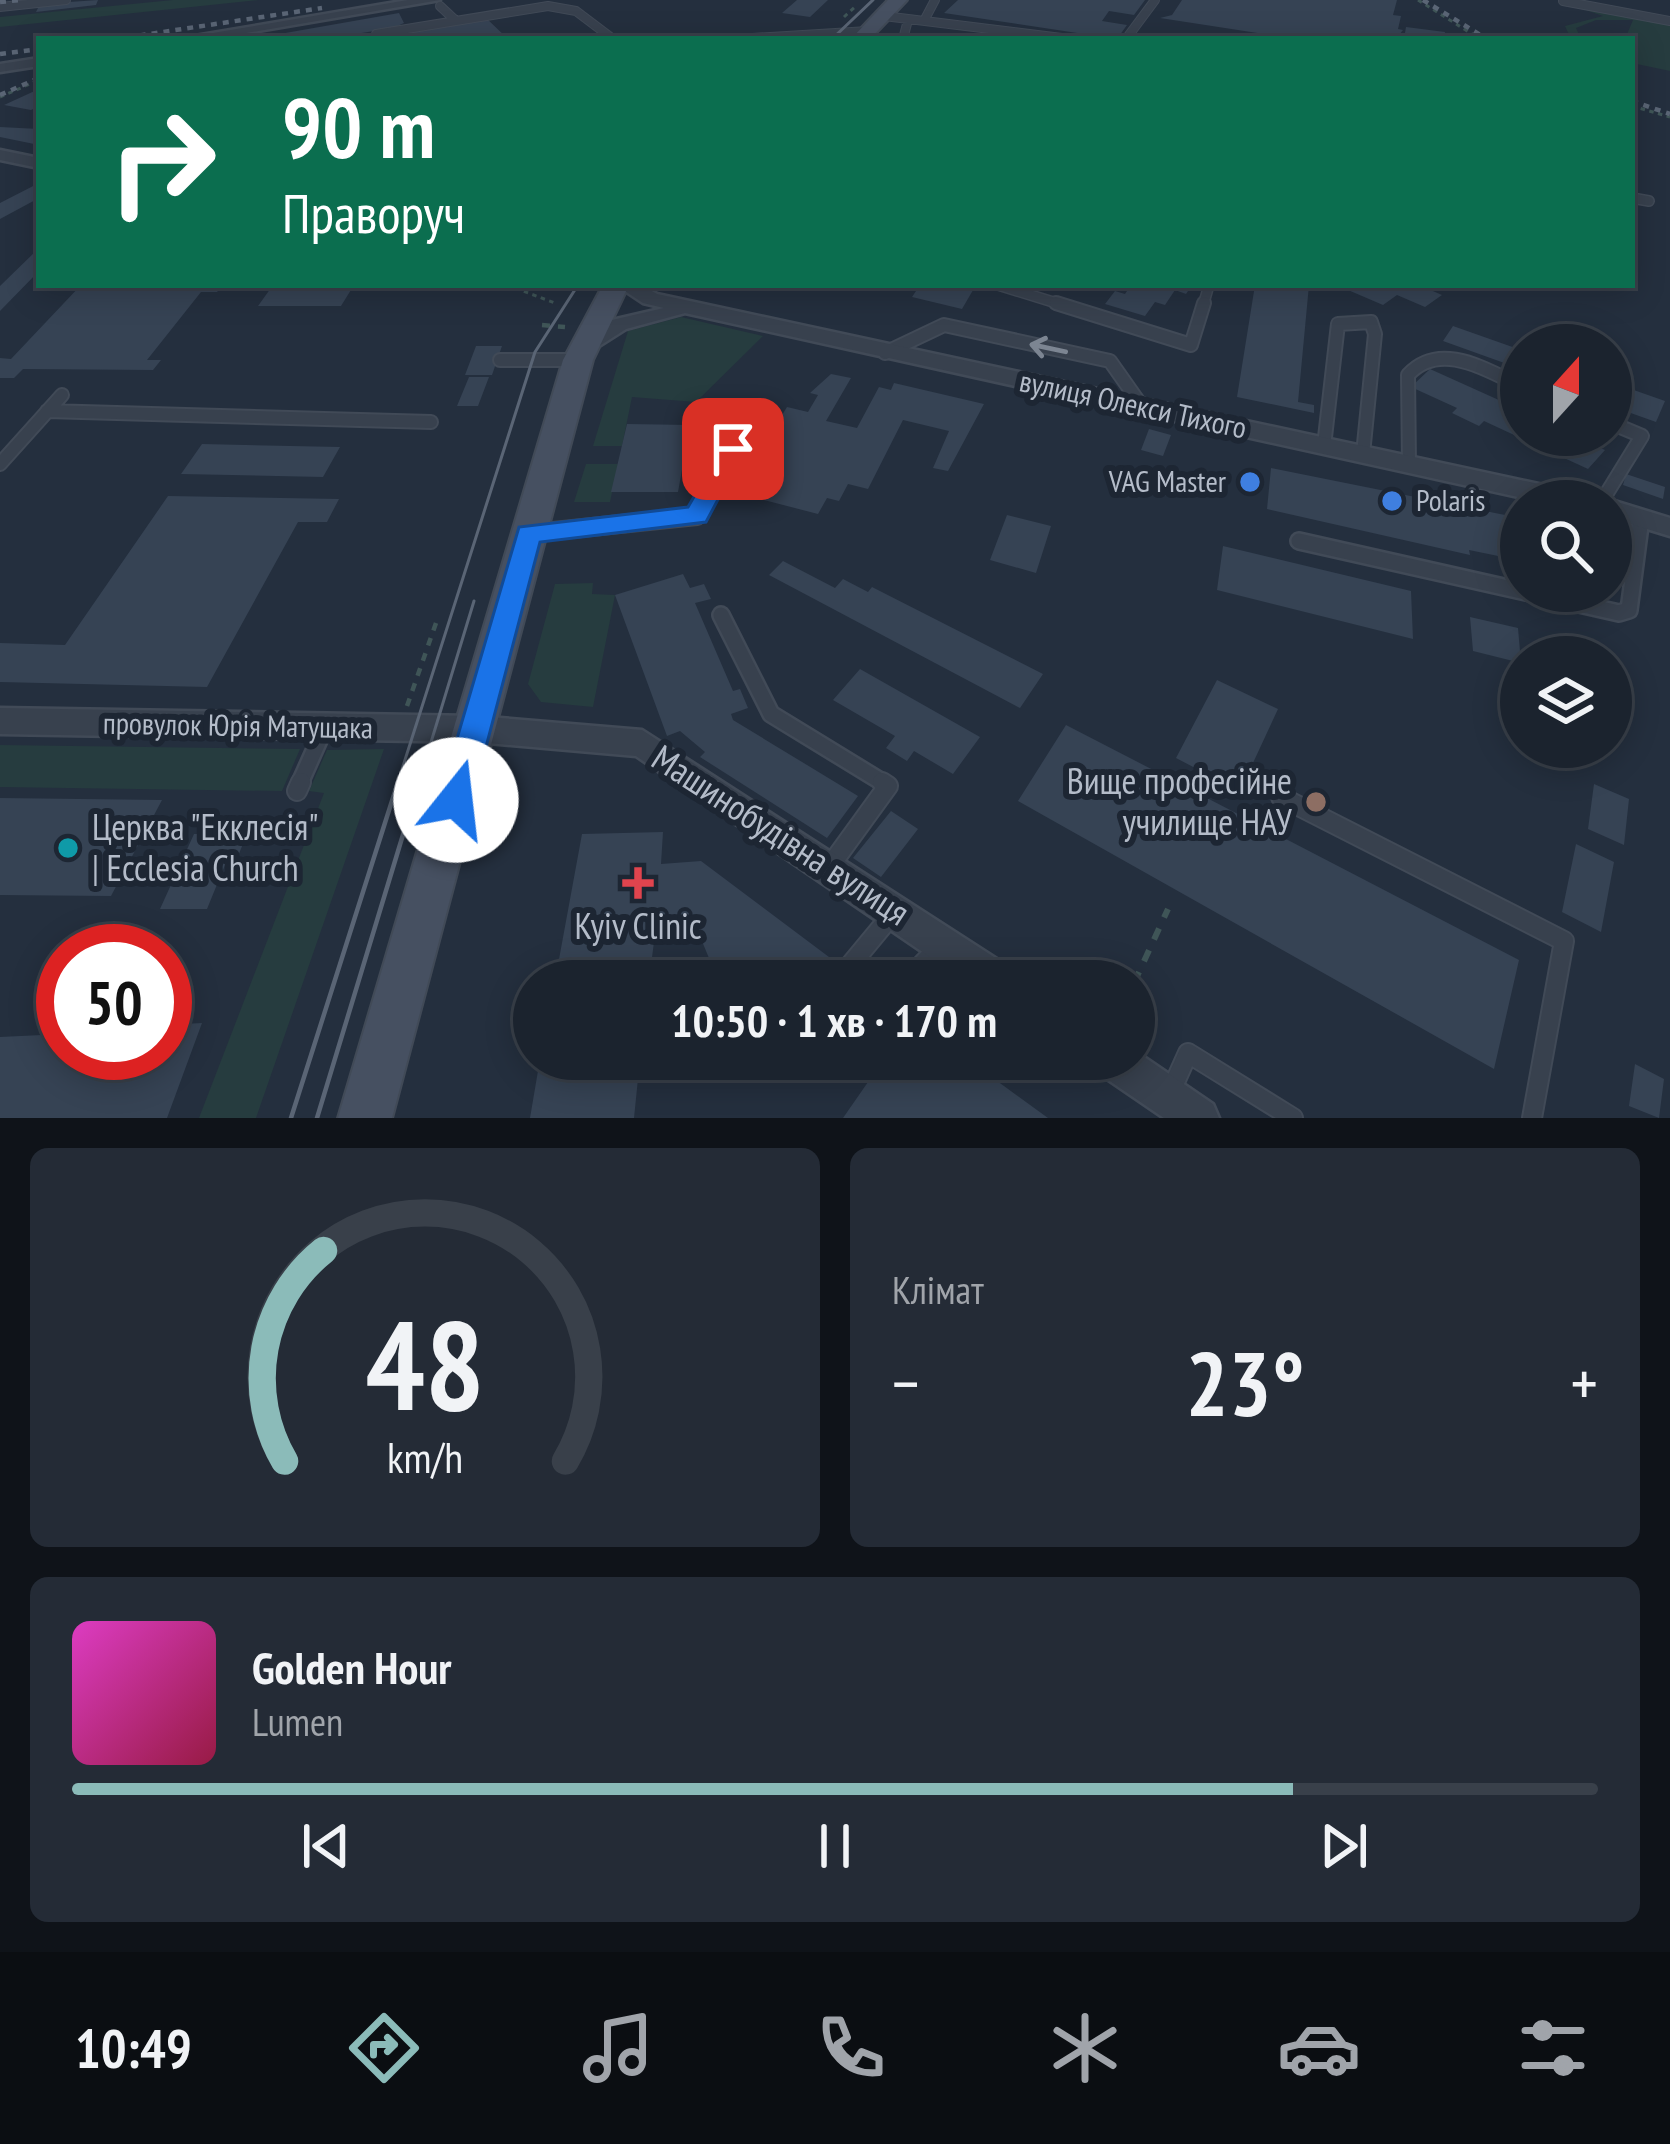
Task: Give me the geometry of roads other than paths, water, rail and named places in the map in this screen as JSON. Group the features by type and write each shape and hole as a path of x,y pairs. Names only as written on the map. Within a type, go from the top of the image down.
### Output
{"main road":[{"path":"864,35 898,0"},
{"path":"365,1118 581,353 614,288"}],"street":[{"path":"205,36 436,3"},
{"path":"0,68 36,62"},
{"path":"0,155 36,162"},
{"name":"вулиця Олекси Тихого","path":"631,288 650,299 884,353 1500,485"},
{"name":"вулиця Олекси Тихого","path":"581,353 638,317 691,309"},
{"path":"1632,515 1670,527"},
{"name":"провулок Юрія Матущака","path":"0,721 476,729"},
{"name":"Машинобудівна вулиця","path":"476,729 642,743 968,960"},
{"path":"1142,1080 1183,1108"}],"lane":[{"path":"0,7 65,0"},
{"path":"926,17 935,0"},
{"path":"1128,36 1155,0"},
{"path":"1563,1 1670,21"},
{"path":"436,3 455,20"},
{"path":"378,36 455,20 563,7 608,36"},
{"path":"884,16 926,17 1050,36"},
{"path":"904,36 908,20"},
{"path":"782,36 835,26 864,35"},
{"path":"1635,199 1649,201"},
{"path":"1008,288 1191,345 1208,288"},
{"path":"1324,446 1338,324 1371,322 1375,334 1363,454"},
{"path":"884,353 944,325 1110,361 1141,405"},
{"path":"500,360 581,353"},
{"path":"1409,465 1408,375 1414,364 1433,356 1460,360 1500,377"},
{"path":"0,464 62,394"},
{"path":"47,411 431,422"},
{"path":"529,534 697,515 751,416"},
{"path":"1300,541 1619,613 1629,610 1641,518"},
{"path":"721,615 771,714 888,786 830,866"},
{"path":"297,791 324,729"},
{"path":"1281,797 1564,941 1532,1118"},
{"path":"854,960 895,910"},
{"path":"926,960 943,943"},
{"path":"1183,1108 1188,1053 1293,1118"}],"tram line":[{"path":"835,36 873,0"},
{"path":"397,785 535,352 576,288"},
{"path":"418,785 474,601"},
{"path":"291,1118 398,782"},
{"path":"317,1118 419,782"}],"railway":[{"path":"0,2 20,0"},
{"path":"1423,0 1482,36"},
{"path":"136,36 322,8"},
{"path":"0,54 36,49"},
{"path":"0,95 36,79"},
{"path":"1635,102 1670,114"}],"place":[{"name":"VAG Master","path":"1250,482"},
{"name":"Polaris","path":"1392,501"},
{"name":"Вище професійне училище НАУ","path":"1316,802"},
{"name":"Церква \"Екклесія\" | Ecclesia Church","path":"68,848"},
{"name":"Kyiv Clinic","path":"638,883"}]}
